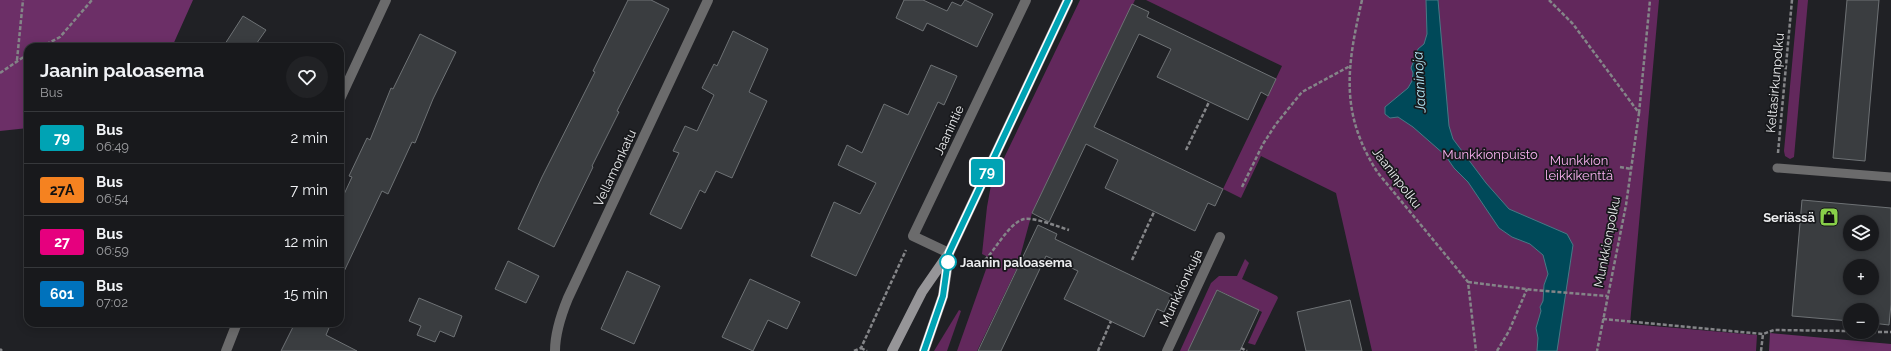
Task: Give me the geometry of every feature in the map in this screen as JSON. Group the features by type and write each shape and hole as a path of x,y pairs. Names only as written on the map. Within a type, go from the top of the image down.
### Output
{"main road":[{"path":"892,351 922,292 949,253 1068,0"},
{"path":"924,351 943,296 949,253"}],"street":[{"path":"344,90 386,0"},
{"name":"Vellamonkatu","path":"555,351 560,316 708,0"},
{"name":"Jaanintie","path":"913,236 1026,0"},
{"path":"913,236 949,253"},
{"name":"Munkkionkuja","path":"1167,351 1220,237"},
{"path":"226,351 235,327"}],"lane":[{"path":"1777,168 1891,177"}],"path":[{"path":"17,60 23,0"},
{"path":"49,43 60,37 92,0"},
{"name":"Jaaninpolku","path":"1362,0 1350,66 1350,100 1352,116 1357,134 1366,154 1378,173 1468,282"},
{"path":"1549,0 1573,24 1639,113"},
{"name":"Munkkionpolku","path":"1597,351 1626,205 1639,113 1650,0"},
{"name":"Keltasirkunpolku","path":"1777,168 1792,0"},
{"path":"0,73 24,56"},
{"path":"1242,187 1263,144 1276,124 1302,92 1350,66"},
{"path":"1186,150 1209,102"},
{"path":"1620,167 1631,168"},
{"path":"1132,260 1154,212"},
{"path":"985,260 1012,226 1023,219 1031,219 1070,230"},
{"path":"854,351 861,348 913,236"},
{"path":"1476,351 1468,282 1533,290 1607,296"},
{"path":"1497,351 1509,331 1526,289"},
{"path":"1603,319 1763,334 1774,330 1843,331"},
{"path":"1098,351 1110,321"},
{"path":"1879,332 1891,332"},
{"path":"1762,351 1763,334"},
{"path":"861,348 867,351"},
{"path":"1241,348 1247,351"}],"green space":[{"path":"1080,0 1135,0 1032,213 1017,268 977,351 957,351 990,258 982,254 991,185"},
{"name":"Munkkionpuisto","path":"1146,0 1659,0 1630,324 1757,335 1756,351 1372,351 1336,193 1261,156 1241,198 1223,189 1282,66"},
{"path":"1798,0 1808,0 1794,157 1790,159 1785,156 1784,151"},
{"path":"1245,259 1249,263 1242,279 1277,296 1278,298 1255,345 1248,343 1262,312 1218,290 1188,351 1180,351 1211,283 1219,276 1237,276"},
{"path":"959,310 961,311 947,351 934,351"}],"shaded area":[{"path":"0,0 193,0 174,43 24,43 24,128 0,131"},
{"path":"1770,333 1891,344 1891,351 1769,351"}],"water":[{"name":"Jaaninoja","path":"1426,0 1438,0 1449,126 1453,139 1486,183 1509,209 1567,234 1573,245 1557,351 1537,351 1538,338 1536,328 1541,311 1540,307 1543,301 1544,285 1548,274 1543,255 1530,244 1512,237 1499,228 1468,182 1454,168 1445,155 1413,127 1398,117 1390,118 1385,114 1385,107 1408,88 1412,81 1413,73 1411,68 1418,49 1424,44 1427,34"}],"building":[{"path":"628,0 651,0 669,9 617,111 619,112 554,247 518,229 542,177 595,72 593,71"},
{"path":"904,0 923,0 947,11 952,2 961,6 965,0 993,14 977,47 927,23 923,31 896,18"},
{"path":"1847,0 1879,0 1865,161 1833,158"},
{"path":"1132,4 1149,12 1147,17 1276,79 1268,96 1261,92 1248,120 1157,77 1171,49 1139,34 1094,127 1223,189 1215,206 1208,203 1195,231 1105,188 1118,160 1086,144 1049,222 1032,213"},
{"path":"243,16 266,30 257,43 226,43"},
{"path":"733,31 768,49 749,92 767,101 732,178 716,171 705,193 700,190 681,229 650,214 679,153 673,151 685,126 697,131 714,95 702,88 714,64 717,66"},
{"path":"420,34 456,52 433,99 415,143 412,142 388,194 382,191 344,272 344,194 352,177 349,176 367,138 370,140 391,88 393,89"},
{"path":"931,65 957,76 944,105 938,102 856,276 811,256 834,202 860,214 876,183 838,165 847,145 862,153 884,104 908,115"},
{"path":"1802,200 1891,208 1891,304 1889,325 1879,324 1879,303 1843,303 1843,320 1792,316"},
{"path":"1038,225 1057,234 1055,239 1172,295 1164,312 1157,309 1144,337 1064,299 1078,271 1046,256 1001,351 978,351"},
{"path":"508,261 539,276 526,303 495,289"},
{"path":"627,271 660,286 634,344 601,329"},
{"path":"750,279 800,302 787,329 768,320 753,351 722,337"},
{"path":"1217,290 1259,310 1240,351 1188,351"},
{"path":"419,298 462,316 454,337 440,331 435,342 417,335 421,326 409,321"},
{"path":"1350,300 1362,351 1306,351 1297,312"},
{"path":"293,327 329,327 326,335 357,351 281,351"}],"bus line":[{"name":"79","path":"924,351 943,296 949,253 1068,0"}],"place":[{"name":"Seriässä","path":"1829,217"},
{"name":"Jaanin paloasema","path":"948,262"}],"park label":[{"name":"Munkkion leikkikenttä","path":"1579,168"}]}
